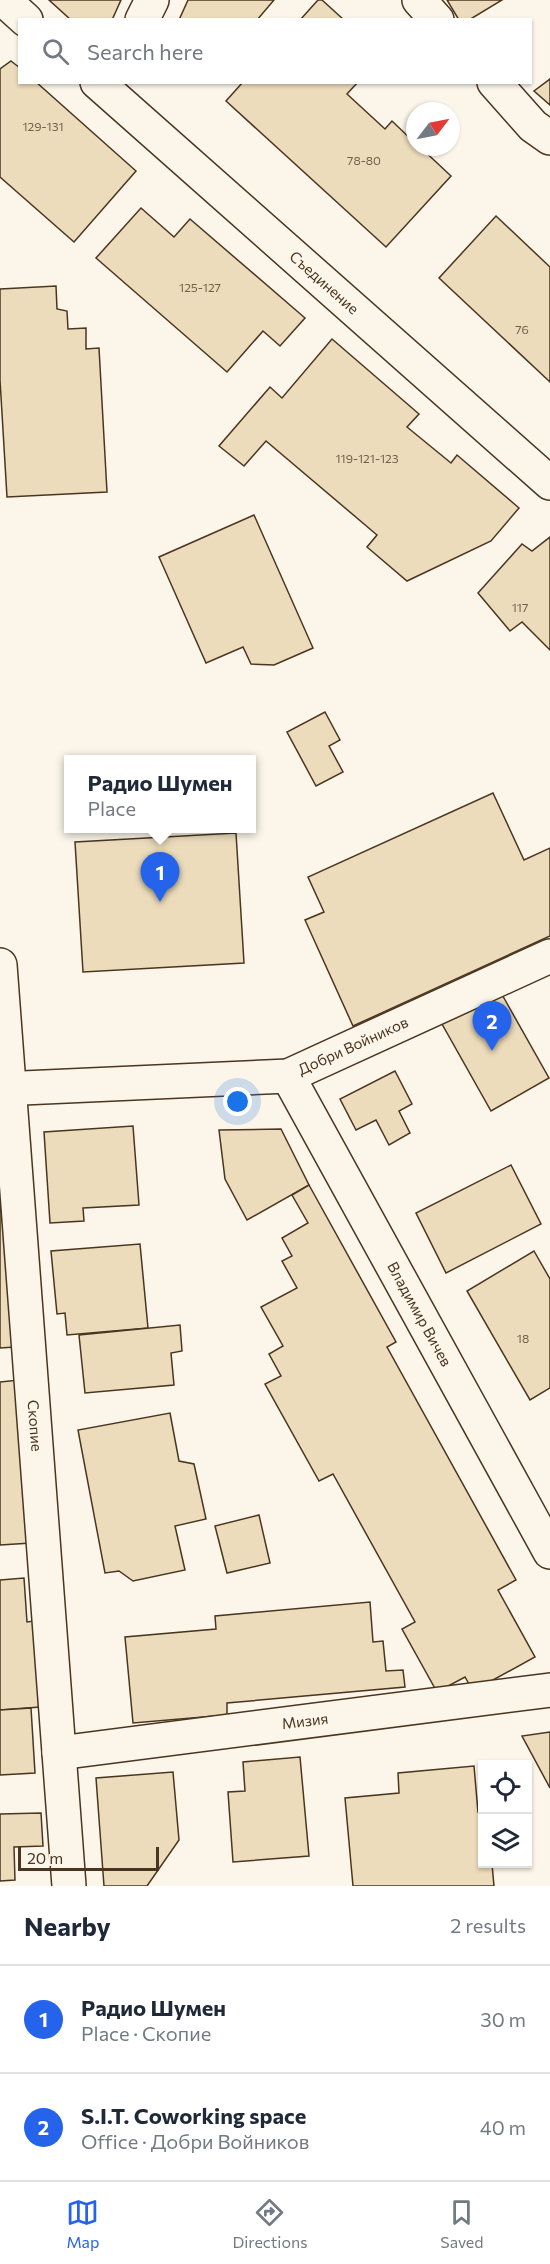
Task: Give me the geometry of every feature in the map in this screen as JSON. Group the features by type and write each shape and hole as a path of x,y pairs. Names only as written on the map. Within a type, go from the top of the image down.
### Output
{"street":[{"path":"4,0 24,18"},
{"path":"143,18 152,0"},
{"path":"419,0 435,18"},
{"path":"496,84 533,126 550,138"},
{"name":"Съединение","path":"105,86 550,483"},
{"name":"Добри Войников","path":"4,1089 288,1077 550,956"},
{"name":"Скопие","path":"0,965 4,1089 69,1886"},
{"name":"Владимир Вичев","path":"288,1077 550,1552"},
{"name":"Мизия","path":"59,1753 550,1690"}],"building":[{"path":"49,0 121,0 113,18 69,18"},
{"path":"188,0 274,0 259,18 180,18"},
{"path":"318,0 322,0 342,18 302,18"},
{"path":"447,0 502,0 472,18 458,18"},
{"path":"11,61 18,66 18,84 38,84 136,171 74,242 0,177 0,69"},
{"path":"550,79 550,105 534,91"},
{"path":"241,84 356,84 347,94 385,129 392,121 406,134 406,156 430,156 451,176 386,247 226,101"},
{"path":"141,208 174,237 190,219 305,318 280,346 263,331 227,372 96,258"},
{"path":"496,216 550,267 550,382 439,278"},
{"path":"56,286 57,309 67,311 68,329 86,328 86,349 99,348 107,492 7,497 0,380 0,289"},
{"path":"332,339 419,414 407,427 451,463 457,455 519,508 491,541 407,581 367,547 377,535 266,441 244,466 219,446 270,387 282,398"},
{"path":"254,515 313,648 274,665 251,664 243,647 206,663 159,557"},
{"path":"550,537 550,650 522,622 510,631 478,593 522,544 532,551"},
{"path":"325,712 340,740 329,746 343,772 316,786 287,732"},
{"path":"493,793 524,860 550,848 550,936 353,1026 305,920 324,912 308,877"},
{"path":"236,833 244,963 83,972 75,842"},
{"path":"500,991 549,1078 491,1111 442,1024"},
{"path":"395,1071 412,1104 399,1111 410,1133 389,1145 376,1120 356,1130 340,1099"},
{"path":"133,1126 139,1205 83,1208 84,1221 50,1223 44,1132"},
{"path":"281,1129 309,1185 247,1220 225,1179 219,1130"},
{"path":"511,1165 541,1224 446,1273 416,1213"},
{"path":"309,1185 396,1342 387,1347 516,1580 498,1590 535,1657 473,1691 465,1677 437,1692 402,1629 415,1622 333,1474 319,1481 265,1384 281,1376 269,1354 283,1346 261,1307 297,1288 282,1261 292,1256 282,1238 308,1223 292,1195"},
{"path":"0,1196 15,1347 0,1348"},
{"path":"140,1244 148,1328 67,1335 65,1313 57,1314 51,1251"},
{"path":"534,1251 550,1279 550,1388 530,1400 467,1291"},
{"path":"180,1325 182,1351 171,1353 174,1385 85,1393 79,1335"},
{"path":"19,1380 31,1543 0,1545 0,1382"},
{"path":"170,1413 179,1461 194,1464 206,1519 175,1526 185,1570 133,1581 119,1571 105,1573 78,1430"},
{"path":"259,1515 270,1563 227,1573 215,1526"},
{"path":"24,1578 27,1622 34,1621 40,1707 0,1710 0,1580"},
{"path":"370,1602 373,1642 383,1641 386,1671 403,1670 405,1687 227,1703 227,1715 133,1723 125,1637 216,1629 215,1616"},
{"path":"31,1708 35,1773 0,1775 0,1710"},
{"path":"550,1732 550,1788 522,1736"},
{"path":"300,1757 309,1856 233,1862 228,1792 245,1791 243,1762"},
{"path":"474,1766 478,1812 478,1868 492,1868 494,1886 353,1886 345,1798 399,1793 398,1773"},
{"path":"173,1772 179,1840 147,1886 104,1886 96,1778"},
{"path":"41,1813 43,1846 14,1847 15,1880 0,1881 0,1814"}],"place":[{"name":"Радио Шумен","path":"160,902"},
{"name":"S.I.T. Coworking space","path":"492,1051"}]}
